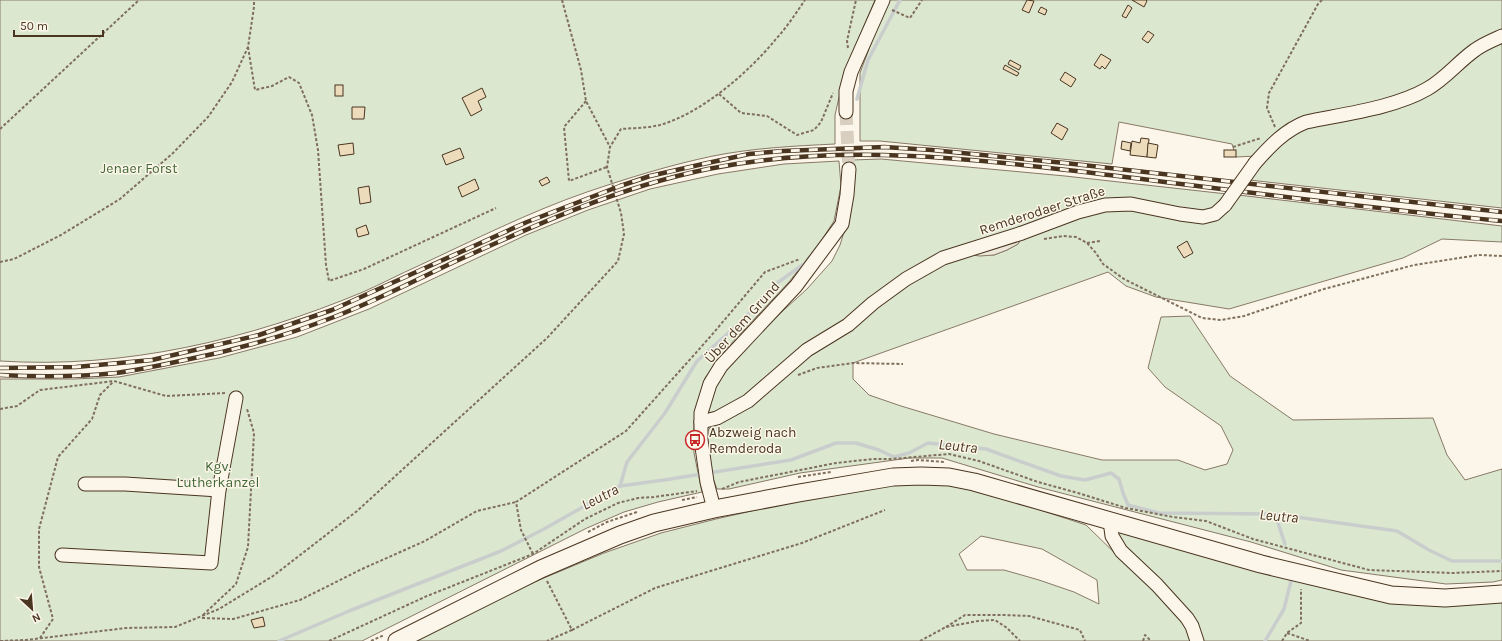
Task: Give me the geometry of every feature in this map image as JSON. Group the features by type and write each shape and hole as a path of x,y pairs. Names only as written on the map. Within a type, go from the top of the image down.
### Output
{"main road":[{"path":"397,641 541,569 620,535 654,523 710,495 854,483 893,477 949,477 974,482 1261,564 1391,595 1445,598 1502,594"}],"street":[{"path":"846,112 846,91 851,72 886,4"},
{"name":"Remderodaer Straße","path":"700,422 717,418 748,401 807,350 848,325 878,299 932,263 1071,215 1105,205 1131,204 1203,217 1215,214 1225,204 1255,163 1274,142 1294,127 1306,122 1391,103 1418,94 1430,88 1446,76 1474,51 1502,36"},
{"name":"Über dem Grund","path":"710,495 701,452 700,422 705,397 710,384 721,366 796,286 842,224 847,195 849,169"},
{"path":"62,555 210,563 219,490 236,398"},
{"path":"85,484 125,484 219,490"},
{"path":"1110,521 1112,536 1121,551 1157,585 1187,618 1192,626 1197,641"}],"path":[{"path":"0,129 139,0"},
{"path":"0,262 14,259 61,235 120,200 173,153 208,117 232,82 248,47 254,0"},
{"path":"562,0 581,70 586,101 610,147"},
{"path":"0,641 126,628 175,627 201,618 220,609 273,576 357,511 547,338 618,261 624,234 621,213 606,167 610,147 621,130 660,125 684,115 720,94 734,83 777,39 805,0"},
{"path":"848,49 847,41 856,0"},
{"path":"886,4 902,15 910,18 922,0"},
{"path":"1276,130 1267,108 1269,93 1318,4 1322,0"},
{"path":"248,47 255,90 272,86 289,77 299,83 312,115 318,150 326,265 329,281 364,269 496,208"},
{"path":"720,94 741,114 767,116 796,135 814,130 821,122 834,90 846,91"},
{"path":"586,101 564,127 569,181 606,167"},
{"path":"1044,239 1063,236 1076,237 1087,243 1103,264 1124,279 1202,318 1221,320 1244,316 1324,289 1414,265 1479,255 1502,256"},
{"path":"1087,243 1100,241"},
{"path":"201,618 233,619 300,600 362,569 425,541 477,511 516,502 626,431 766,272 802,258"},
{"path":"794,376 817,368 853,363 903,364"},
{"path":"0,409 17,406 40,390 114,381 166,396 226,393 236,398 246,407 254,433 248,547 236,584 201,618"},
{"path":"40,638 53,619 39,567 40,529 58,457 92,418 100,395 114,381"},
{"path":"329,641 427,596 533,554 585,519 618,503 638,498 699,491 710,495 739,482 836,463 949,454 980,461 1038,482 1126,508 1173,517 1206,521 1253,539 1369,570 1452,573 1502,571"},
{"path":"516,502 521,530 531,550"},
{"path":"547,641 655,588 802,542 885,510"},
{"path":"541,569 572,630"},
{"path":"1282,641 1287,633 1301,622 1301,588 1304,574"},
{"path":"920,641 946,627 965,614 1029,616 1080,630 1085,641"},
{"path":"946,627 978,621 995,620 1007,628 1020,641"},
{"path":"1287,633 1310,641"},
{"path":"1143,641 1146,635 1151,641"}],"green space":[{"name":"Jenaer Forst","path":"0,0 875,0 845,71 835,115 835,144 728,153 681,163 649,172 587,192 523,217 363,292 320,309 231,337 185,348 139,355 93,360 47,362 0,361"},
{"path":"889,0 1502,0 1502,32 1443,73 1404,96 1305,118 1256,156 1236,157 1232,144 1119,122 1112,164 880,141 860,141 860,73 884,9"},
{"path":"1502,40 1502,208 1249,180 1259,166 1296,131 1391,107 1476,54"},
{"path":"881,159 1065,176 1227,194 1222,202 1207,213 1131,201 953,253 727,411 709,414 708,406 721,374 753,338 807,289 832,261 840,245 844,232 849,205 852,160"},
{"name":"Kgv. Lutherkanzel","path":"839,161 841,186 834,221 821,241 789,282 728,347 705,378 694,421 694,453 702,492 658,502 624,512 587,528 362,641 0,641 0,379 74,379 119,377 219,358 297,337 369,309 526,235 588,210 650,189 718,174 784,164"},
{"path":"1238,195 1502,226 1502,242 1442,239 1403,258 1229,309 1156,297 1126,286 1108,272 853,363 853,379 869,395 994,434 1102,460 1178,460 1205,470 1227,464 1233,450 1221,426 1165,387 1148,368 1161,317 1190,316 1230,376 1293,420 1433,418 1447,455 1465,480 1502,469 1502,580 1493,582 1446,584 1341,570 1251,542 1038,487 942,458 909,458 800,473 729,489 717,489 707,454 705,440 708,431 713,424 890,292 964,254 994,255 1018,244 1023,235 1118,206 1194,220"},
{"path":"899,484 935,484 973,488 1086,525 1124,562 1131,553 1117,534 1119,531 1388,598 1502,599 1502,641 412,641 527,585 604,553 661,533 818,496","holes":["981,536 1042,549 1097,580 1099,604 1074,592 1004,570 967,570 959,554"]}],"shaded area":[{"path":"1023,235 1018,244 994,255 980,256 964,254"}],"building":[{"path":"1027,0 1034,1 1029,13 1022,10"},
{"path":"1132,0 1146,0 1147,1 1144,7"},
{"path":"1128,5 1132,8 1126,18 1122,16"},
{"path":"1041,7 1047,10 1045,15 1038,12"},
{"path":"1148,31 1154,35 1148,43 1142,39"},
{"path":"1101,54 1111,60 1105,69 1102,66 1100,69 1094,65"},
{"path":"1010,60 1021,66 1019,70 1008,64"},
{"path":"1005,65 1019,73 1017,76 1003,69"},
{"path":"1065,72 1076,79 1071,87 1060,80"},
{"path":"335,85 343,85 343,96 335,96"},
{"path":"482,88 486,97 478,101 482,110 471,116 462,98"},
{"path":"352,107 365,107 364,119 352,119"},
{"path":"1057,123 1068,129 1062,140 1051,133"},
{"path":"1141,138 1149,139 1147,157 1130,155 1132,141 1140,143"},
{"path":"1122,141 1131,143 1130,151 1121,149"},
{"path":"353,143 354,154 340,156 338,145"},
{"path":"1148,143 1158,145 1156,158 1147,157"},
{"path":"460,148 464,158 446,165 442,155"},
{"path":"1224,150 1236,150 1236,157 1224,157"},
{"path":"547,177 550,182 542,186 539,181"},
{"path":"475,179 479,189 462,197 458,187"},
{"path":"369,186 371,202 360,204 358,188"},
{"path":"366,225 369,234 358,237 356,229"},
{"path":"1187,241 1193,253 1184,258 1177,247"},
{"path":"263,617 265,626 254,628 251,620"}],"waterway":[{"path":"857,99 868,60 900,0"},
{"path":"620,486 627,462 665,413 697,361 744,319 773,286 808,261"},
{"name":"Leutra","path":"279,641 349,611 501,551 544,529 620,486 791,460 836,443 856,443 879,450 894,457 909,453 928,443 986,449 1061,476 1085,480 1111,473 1119,479 1128,505 1159,513 1275,514 1397,531 1429,550 1452,561 1502,561"},
{"path":"1275,514 1285,544"},
{"path":"1265,641 1284,609 1291,581"}],"tunnel":[{"path":"846,112 849,169"}],"railway":[{"path":"0,368 76,367 152,360 259,335 332,310 527,222 620,186 650,176 749,154 783,151 884,147 932,150 1065,163 1502,212"},
{"path":"0,375 58,376 116,373 204,356 260,342 316,324 349,311 515,234 578,208 642,186 675,177 708,169 758,161 808,156 858,155 959,159 1059,169 1355,205 1502,221"}],"place":[{"name":"Abzweig nach Remderoda","path":"695,440"}]}
